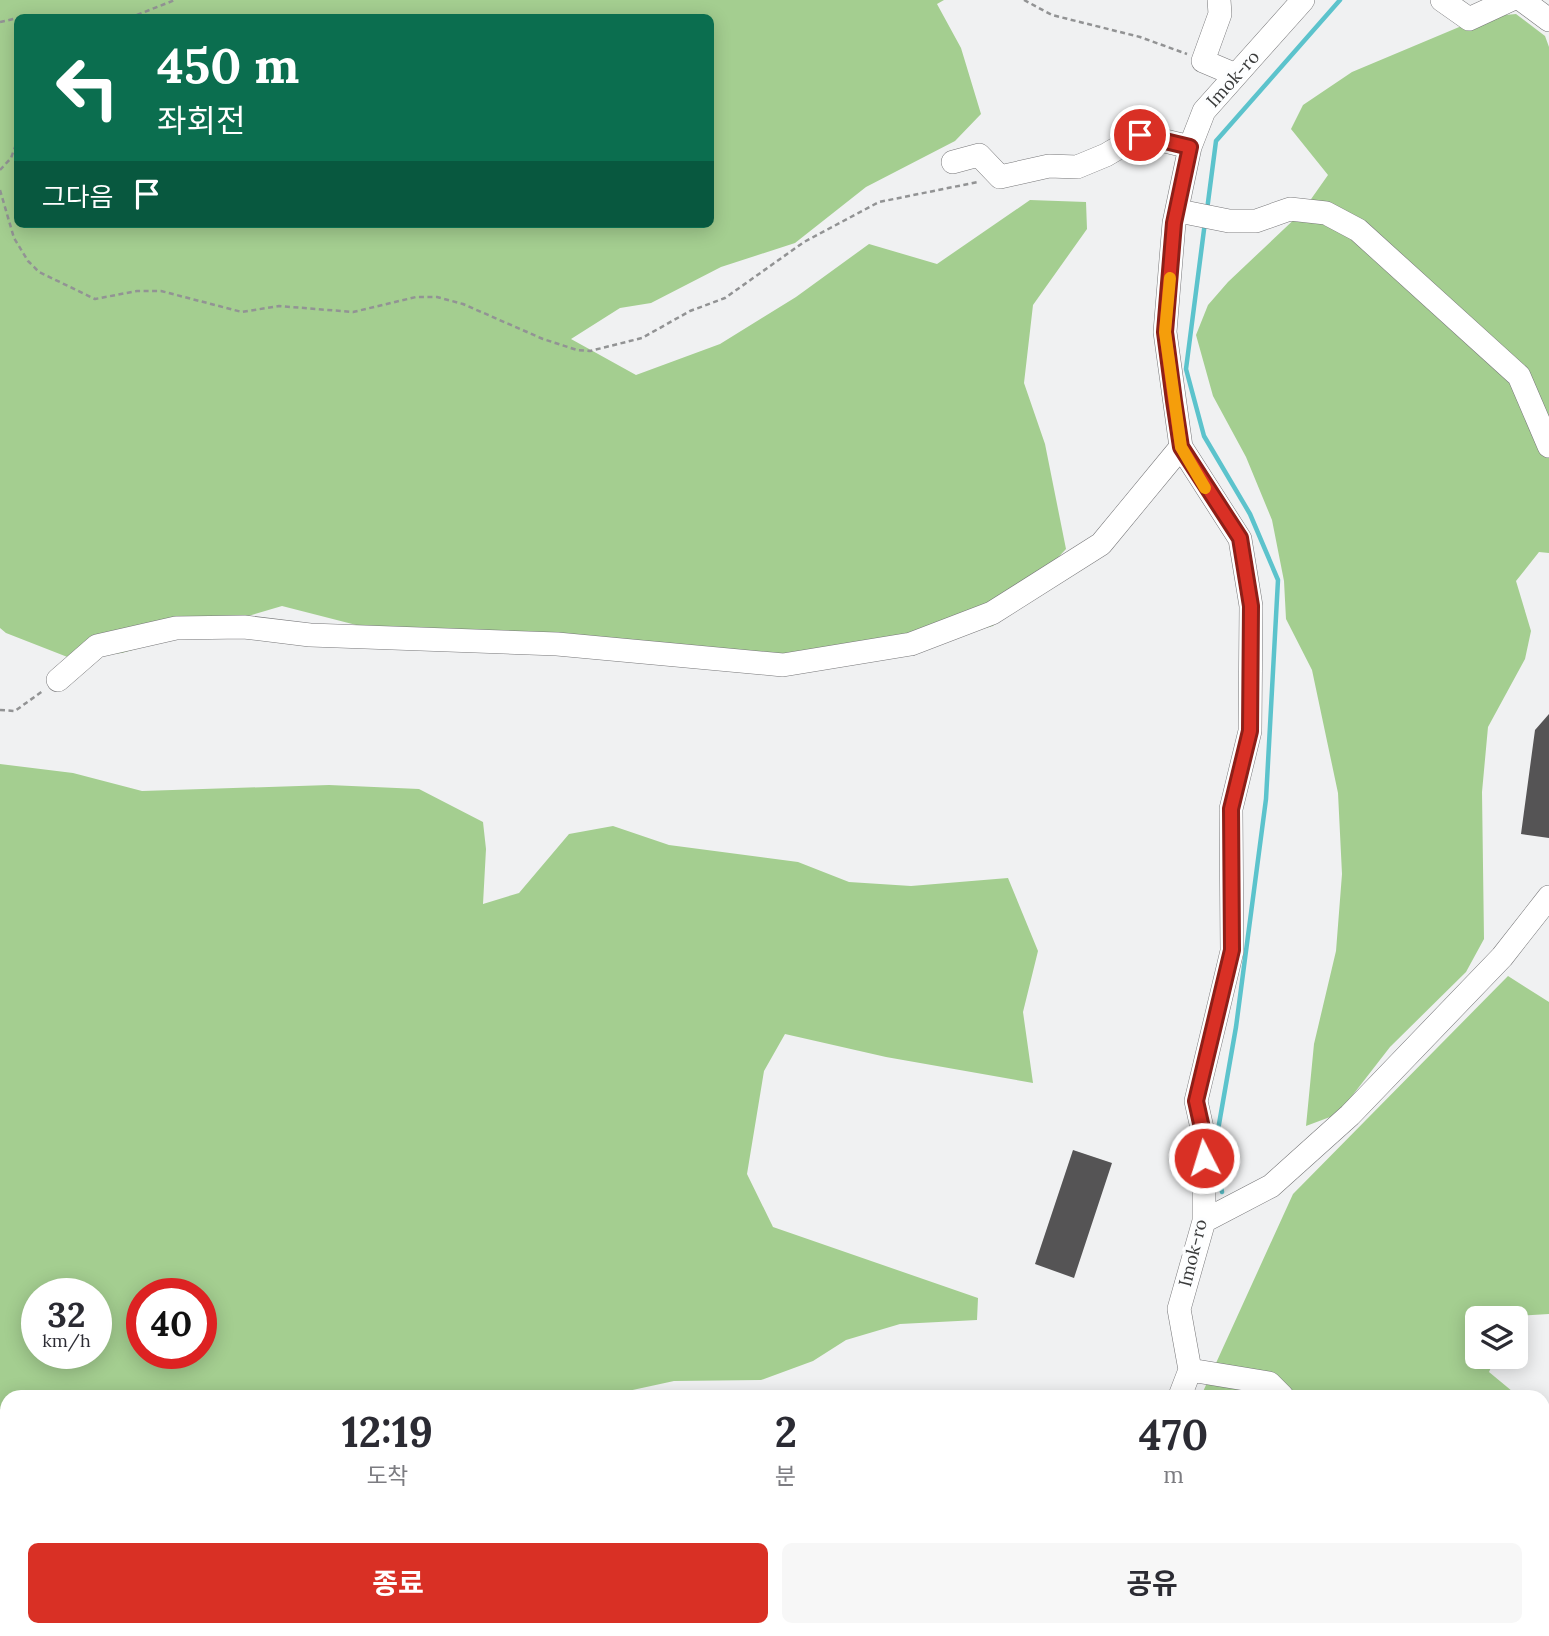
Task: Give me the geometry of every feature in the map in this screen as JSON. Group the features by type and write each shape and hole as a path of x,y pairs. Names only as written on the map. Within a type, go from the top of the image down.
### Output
{"street":[{"path":"1219,0 1220,14 1203,61 1236,75"},
{"name":"Imok-ro","path":"1190,1370 1179,1309 1204,1221 1204,1137 1196,1101 1232,950 1231,809 1250,731 1251,606 1240,538 1181,447 1165,332 1174,223 1179,211 1190,147 1204,111 1303,0"},
{"path":"1442,0 1469,19 1510,0"},
{"path":"1522,0 1549,20"},
{"path":"953,162 979,155 1000,177 1049,166 1077,167 1140,135 1190,147"},
{"path":"1179,211 1229,221 1256,221 1290,209 1326,213 1358,230 1519,376 1549,446"},
{"path":"58,680 97,646 176,628 244,626 310,635 557,644 783,666 911,643 992,613 1101,544 1181,447"},
{"path":"1204,1221 1271,1186 1350,1115 1502,957 1549,897"},
{"path":"1182,1390 1190,1370 1269,1383 1276,1390"}],"path":[{"path":"139,14 175,0"},
{"path":"1024,0 1052,15 1140,37 1203,61"},
{"path":"0,170 11,158 14,150"},
{"path":"0,190 14,238 28,261 39,272 94,299 137,291 161,291 242,312 279,306 354,312 416,297 437,298 463,304 543,339 577,350 590,351 642,338 690,311 725,299 804,242 879,202 1000,177"},
{"path":"0,710 15,711 58,680"}],"green space":[{"path":"0,0 944,0 937,4 961,48 981,114 955,141 866,187 795,243 721,267 651,303 620,308 571,339 636,375 720,344 796,297 869,244 937,264 1030,200 1086,202 1087,229 1033,305 1024,383 1045,444 1066,549 993,626 860,661 368,628 282,606 122,653 70,658 6,633 0,628"},
{"path":"1516,14 1545,36 1549,47 1549,553 1539,552 1516,581 1531,631 1525,659 1488,727 1482,792 1484,939 1466,972 1390,1047 1338,1114 1306,1126 1314,1044 1336,951 1342,874 1338,793 1312,670 1286,619 1284,581 1272,520 1246,457 1213,396 1196,335 1208,305 1228,282 1302,212 1328,175 1291,129 1303,105 1352,72 1483,17"},
{"path":"0,764 73,773 142,791 329,785 419,789 483,822 486,849 483,904 519,893 569,834 613,826 669,845 798,862 849,882 911,886 1008,878 1038,951 1023,1012 1033,1083 886,1057 785,1034 764,1071 747,1174 773,1227 978,1298 977,1320 900,1324 846,1340 813,1361 761,1380 674,1381 633,1390 0,1390"},
{"path":"1508,976 1549,1002 1549,1314 1528,1315 1528,1306 1465,1306 1465,1369 1490,1369 1489,1372 1511,1390 1204,1390 1293,1194"}],"building":[{"path":"1549,714 1549,838 1521,834 1535,730"},
{"path":"1073,1150 1112,1163 1074,1278 1035,1264"}],"waterway":[{"path":"1207,210 1216,141 1340,0"},
{"path":"1205,222 1186,369 1204,436 1250,514 1278,580 1266,799 1236,1027 1215,1147"},
{"path":"1215,1159 1222,1192"}],"slow traffic":[{"path":"1170,278 1165,332 1181,447 1205,488"}],"route":[{"path":"1140,135 1190,147 1179,211 1174,223 1165,332 1174,401 1181,447 1200,481 1240,538 1251,606 1250,731 1231,809 1232,950 1196,1101 1204,1137 1204,1158"}]}
